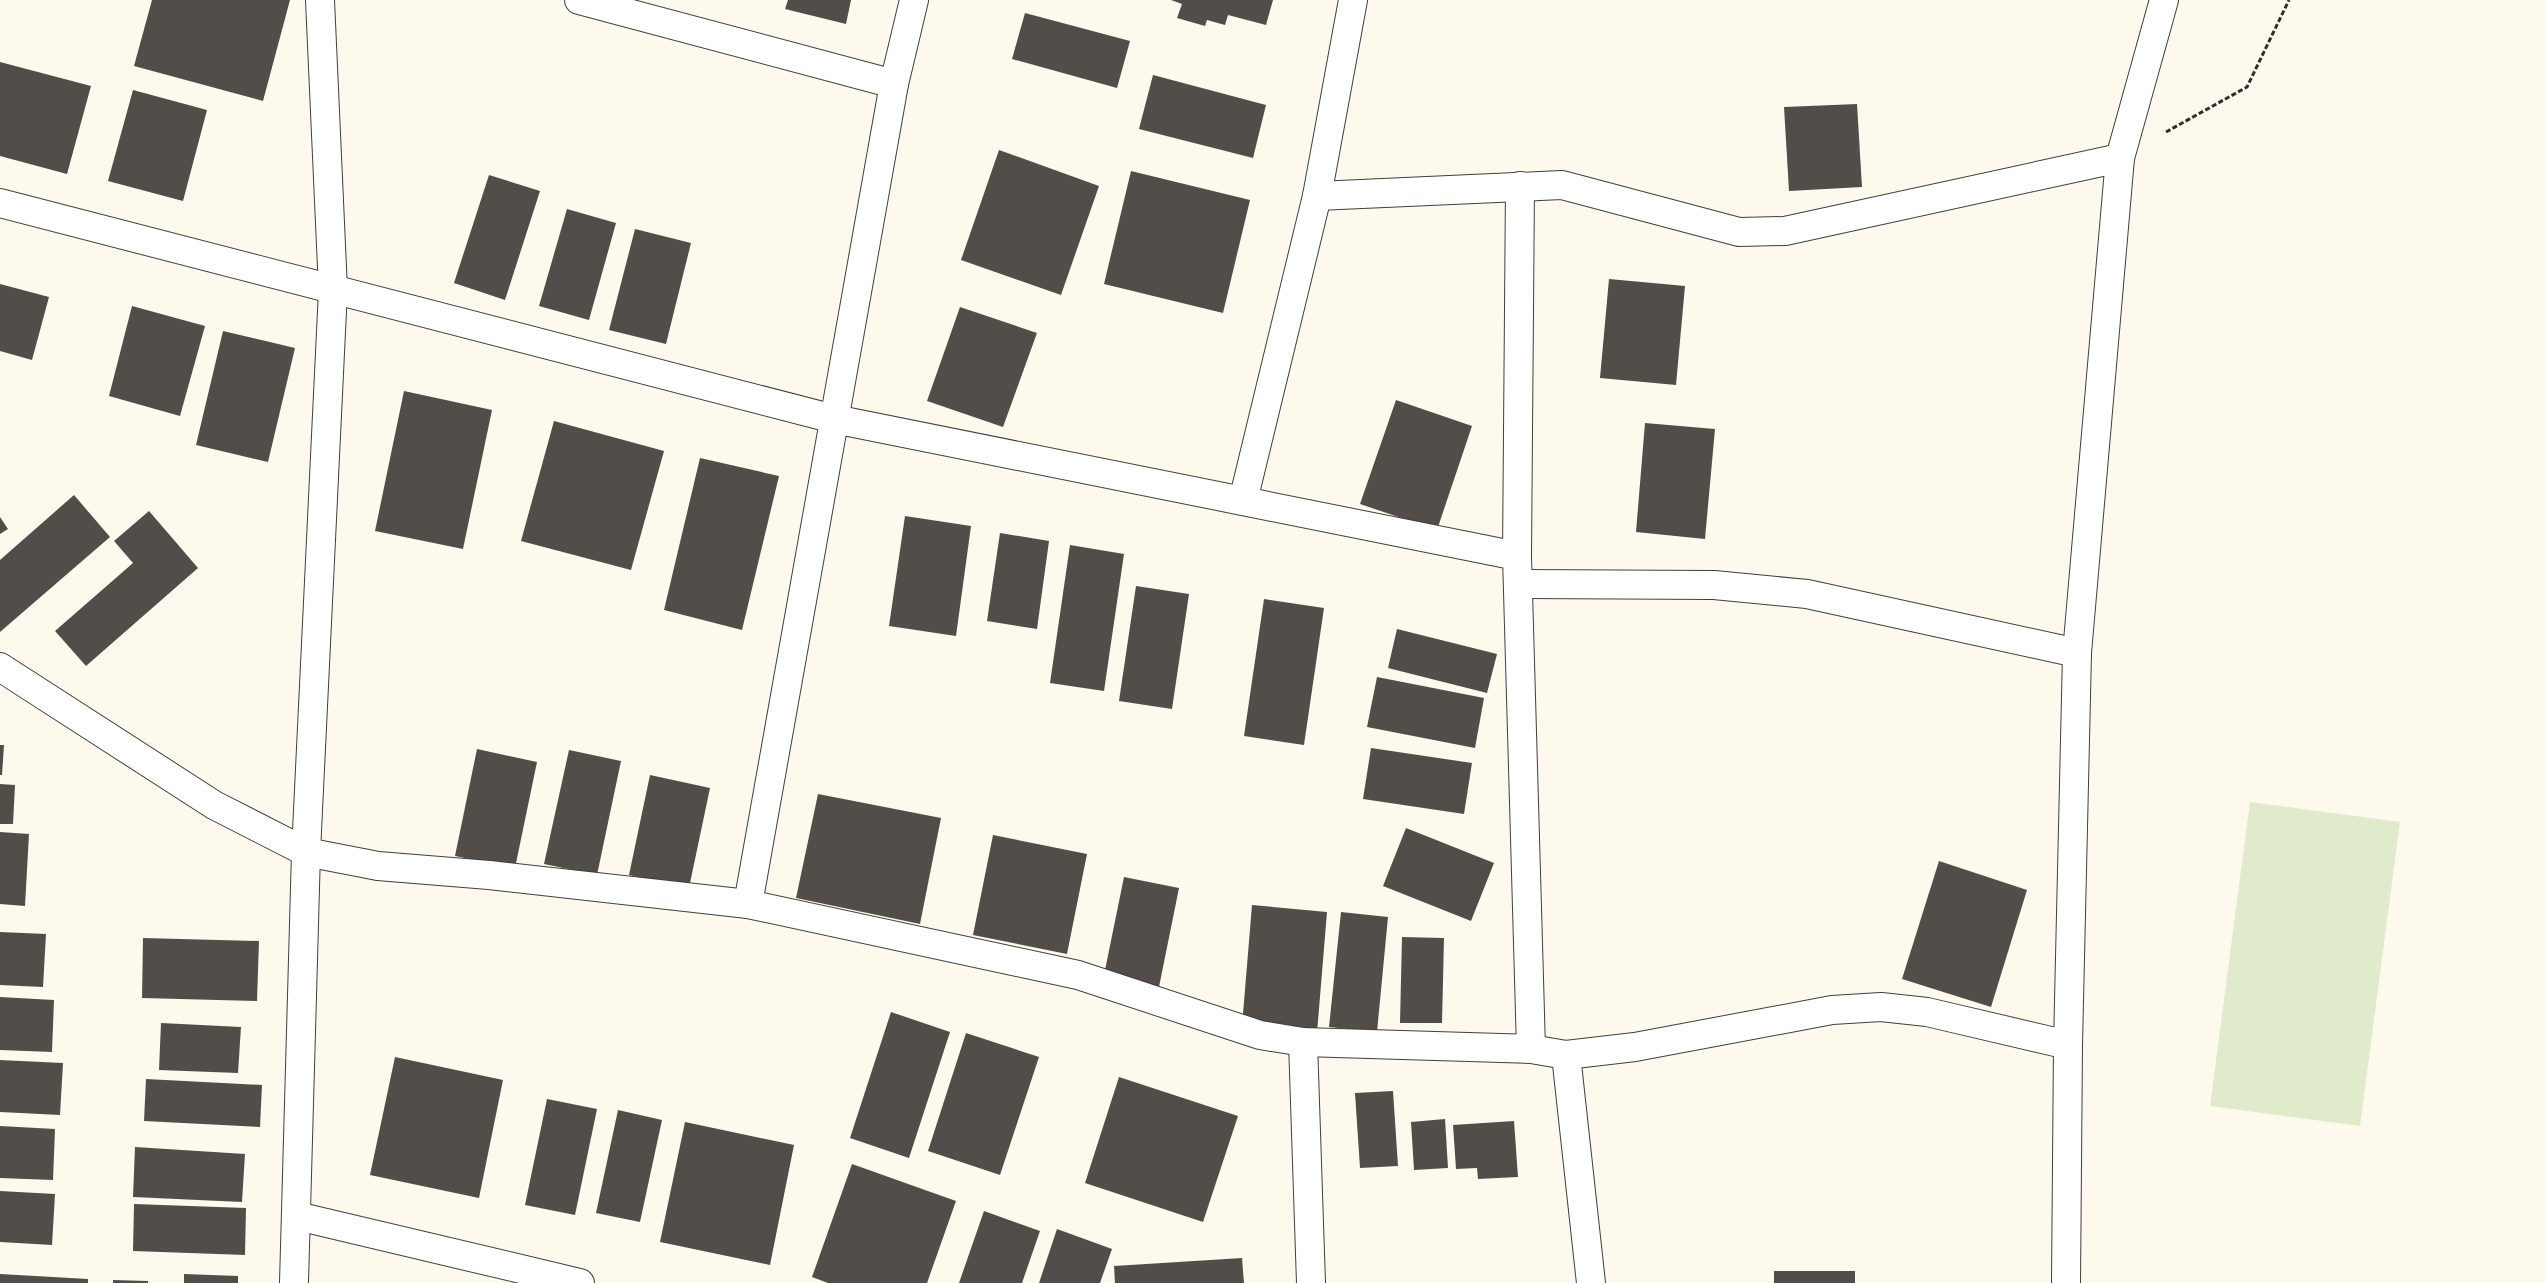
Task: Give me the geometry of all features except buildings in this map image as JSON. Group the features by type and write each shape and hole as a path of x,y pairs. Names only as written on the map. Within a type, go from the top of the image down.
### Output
{"street":[{"path":"294,1283 306,852 333,290 320,0"},
{"path":"580,0 894,84"},
{"path":"748,904 894,84 914,0"},
{"path":"1243,501 1317,196 1353,0"},
{"path":"2066,1283 2068,1045 2077,653 2120,158 2164,0"},
{"path":"1317,196 1562,185 1612,196 1687,220 1739,232 1785,231 2120,158"},
{"path":"1520,186 1517,556 1531,1049"},
{"path":"0,203 834,419 1517,556"},
{"path":"1518,584 1714,585 1807,594 2077,653"},
{"path":"0,667 214,805 306,852 378,866 488,875 748,904 1078,975 1260,1035 1303,1042 1531,1049 1566,1055 1635,1048 1832,1010 1881,1007 1927,1012 2068,1045"},
{"path":"1303,1042 1312,1283"},
{"path":"1566,1055 1591,1283"},
{"path":"297,1216 580,1283"}],"path":[{"path":"2120,158 2246,87 2289,0"}],"green space":[{"path":"2250,802 2400,822 2360,1126 2210,1106"}]}
